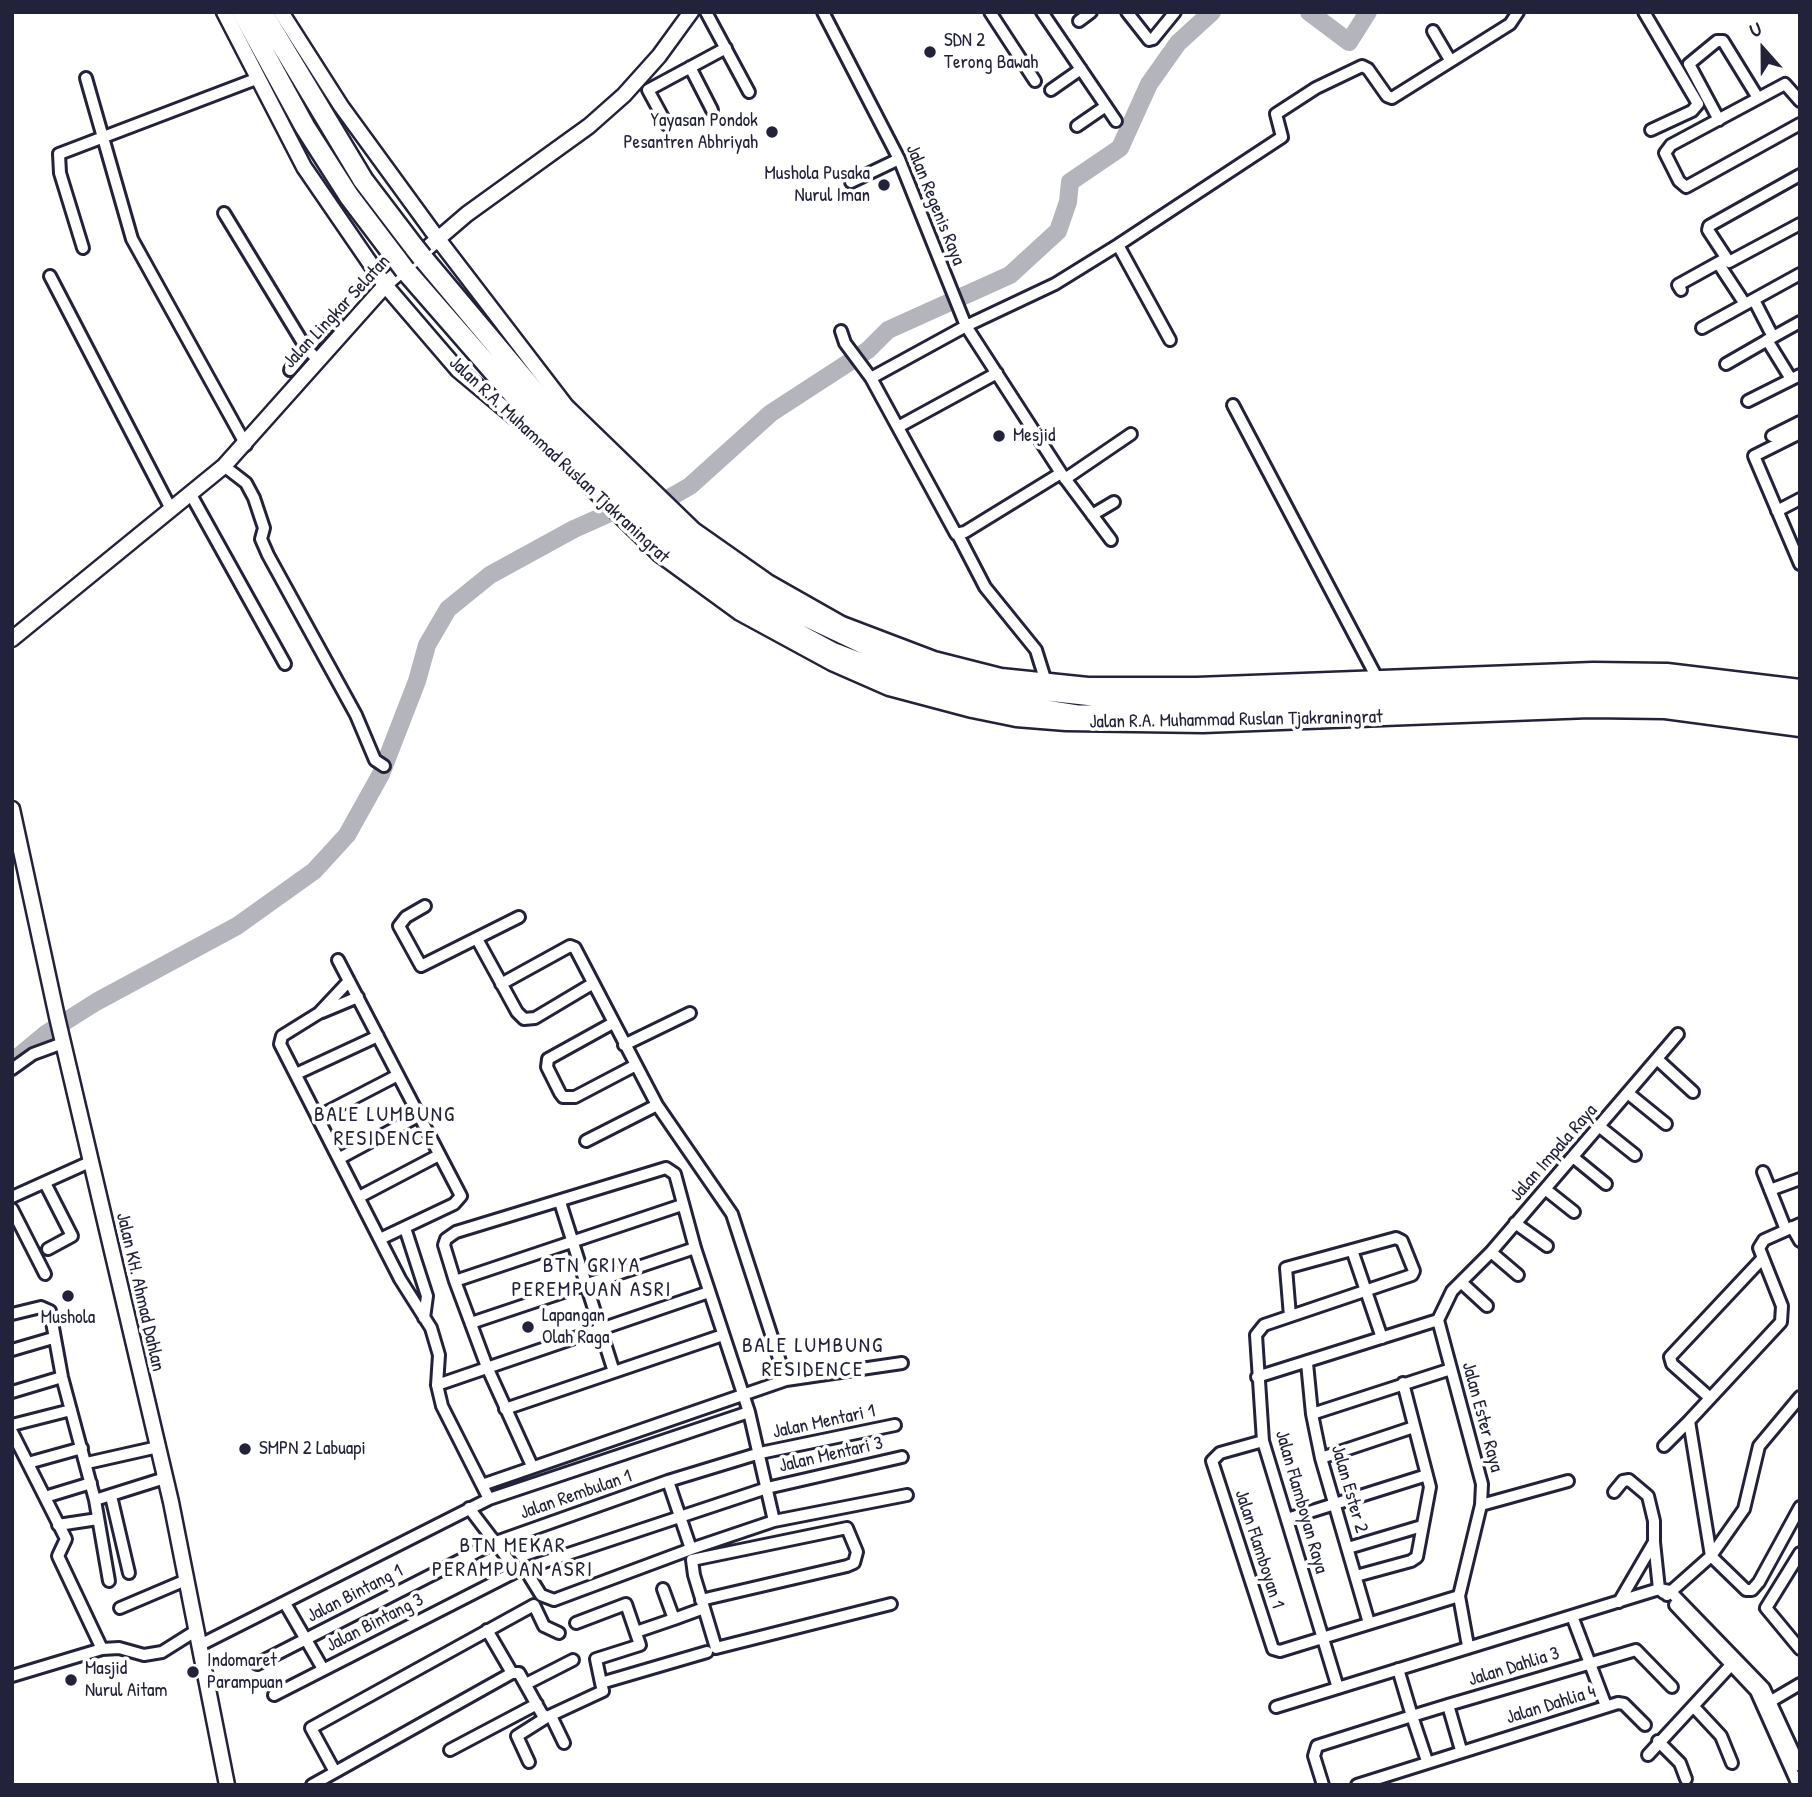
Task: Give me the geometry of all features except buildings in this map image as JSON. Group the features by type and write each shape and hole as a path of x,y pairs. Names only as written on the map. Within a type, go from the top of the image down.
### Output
{"highway":[{"name":"Jalan R.A. Muhammad Ruslan Tjakraningrat","path":"242,12 305,127 400,264 528,411 635,504 737,577 842,636 902,662 1009,688 1093,696 1149,698 1578,681 1670,683 1800,700"},
{"name":"Jalan R.A. Muhammad Ruslan Tjakraningrat","path":"262,12 356,170 418,252 541,399 635,504 663,550 782,625 832,652 937,689 1021,707 1077,715 1194,714 1597,698 1675,700 1800,717"}],"street":[{"name":"Jalan R.A. Muhammad Ruslan Tjakraningrat","path":"224,12 303,167 385,285 458,370 542,440 635,504 725,553 768,582 842,624 934,659 1001,676 1046,682 1138,686 1667,671 1800,687"},
{"name":"Jalan R.A. Muhammad Ruslan Tjakraningrat","path":"281,12 341,106 635,504"},
{"name":"Jalan Lingkar Selatan","path":"12,639 224,466 385,285 494,194 589,126 624,94 659,56 691,12"},
{"path":"706,12 749,92"},
{"name":"Jalan Regenis Raya","path":"823,12 899,159 949,290 966,326 1063,476 1111,540"},
{"path":"990,12 1035,81"},
{"path":"1042,12 1116,121"},
{"path":"1079,21 1091,12"},
{"path":"1127,12 1149,40 1153,39 1175,12"},
{"path":"871,378 966,326 1055,284 1118,245 1282,137 1276,113 1316,88 1364,66 1391,98 1510,24 1518,12"},
{"path":"1644,12 1699,104 1692,111 1651,130"},
{"path":"1433,31 1450,60"},
{"path":"1719,120 1689,64 1690,60 1717,41 1723,41 1758,98"},
{"path":"667,125 648,90 726,48"},
{"path":"690,67 712,110"},
{"path":"1051,90 1081,69"},
{"path":"86,78 132,239 246,444"},
{"path":"83,248 57,157 64,150 256,79"},
{"path":"1800,101 1787,84 1665,151 1683,187 1800,124"},
{"path":"1077,126 1106,106"},
{"path":"851,182 899,159"},
{"path":"1748,401 1795,377 1723,263 1709,226 1800,175"},
{"path":"223,213 306,348 318,360"},
{"path":"1723,263 1800,224"},
{"path":"1118,245 1170,340"},
{"path":"1702,328 1800,274"},
{"path":"50,276 171,509"},
{"path":"290,370 336,315"},
{"path":"1726,364 1800,322"},
{"path":"841,331 871,378 981,580 1036,650 1046,682"},
{"path":"898,427 997,373"},
{"path":"1233,405 1377,678"},
{"path":"1772,436 1800,422"},
{"path":"958,535 1131,434"},
{"path":"1799,435 1754,456 1777,511 1797,549 1800,564"},
{"path":"224,466 246,483 264,528 261,539 268,555 356,715 375,761 384,766"},
{"path":"190,494 285,664"},
{"path":"1777,511 1800,499"},
{"path":"1092,515 1114,502"},
{"name":"Jalan R.A. Muhammad Ruslan Tjakraningrat","path":"663,550 740,613 832,663 889,688 1016,719 1131,726 1500,712 1653,710 1800,729"},
{"name":"Jalan KH. Ahmad Dahlan","path":"12,809 57,1017 165,1478 228,1785"},
{"path":"425,906 406,917 399,926 419,966 519,917"},
{"path":"477,939 520,1016 528,1020 592,984"},
{"path":"501,984 570,946 575,948 634,1066 657,1105 732,1214 786,1380"},
{"path":"338,960 461,1198 380,1239"},
{"path":"319,1013 349,981"},
{"path":"358,997 319,1013 280,1039 317,1118 411,1300 438,1344 437,1385 442,1406 489,1499"},
{"path":"624,1045 690,1013"},
{"path":"613,1023 548,1059 547,1067 563,1097 575,1097 634,1066"},
{"name":"Jalan Impala Raya","path":"1438,1320 1452,1291 1491,1252 1678,1034"},
{"path":"296,1074 378,1036"},
{"path":"12,1069 62,1038"},
{"path":"1657,1059 1693,1092"},
{"path":"317,1118 398,1075"},
{"path":"1629,1094 1666,1124"},
{"path":"586,1141 657,1105"},
{"path":"340,1158 420,1115"},
{"path":"1600,1127 1635,1155"},
{"path":"359,1197 439,1155"},
{"path":"1573,1157 1606,1184"},
{"path":"12,1197 92,1161"},
{"path":"532,1466 487,1367 444,1245 452,1234 666,1168 674,1174 695,1248 749,1412 774,1521"},
{"path":"1763,1172 1770,1190 1800,1241"},
{"path":"1770,1190 1800,1179"},
{"path":"45,1183 72,1236 48,1249"},
{"path":"1545,1189 1574,1212"},
{"path":"560,1202 614,1372"},
{"path":"455,1281 682,1205"},
{"path":"12,1209 45,1274"},
{"path":"1515,1223 1547,1246"},
{"path":"405,1227 427,1296 424,1318"},
{"path":"1664,1446 1781,1322 1782,1306 1761,1260 1762,1242 1793,1227"},
{"path":"1398,1238 1414,1271 1411,1276 1368,1291 1290,1316 1285,1268 1398,1238"},
{"path":"471,1323 695,1248"},
{"path":"1352,1250 1382,1338"},
{"path":"1491,1252 1518,1275"},
{"path":"1709,1397 1675,1367 1670,1357 1761,1260"},
{"path":"1462,1283 1487,1307"},
{"path":"437,1385 600,1327 709,1292"},
{"path":"12,1314 48,1309 62,1377 87,1463 110,1581"},
{"name":"Jalan Flamboyan Raya","path":"1290,1316 1264,1325 1256,1335 1263,1441 1338,1688"},
{"path":"1257,1377 1438,1320"},
{"name":"Jalan Ester Raya","path":"1438,1320 1482,1484 1481,1505 1460,1596 1468,1646"},
{"path":"505,1409 723,1335"},
{"path":"12,1350 53,1338"},
{"path":"482,1485 786,1380 902,1363"},
{"name":"Jalan Ester 2","path":"1307,1363 1312,1414 1321,1458 1369,1623"},
{"path":"1312,1414 1451,1369"},
{"path":"12,1392 62,1377"},
{"path":"1356,1576 1414,1560 1430,1489 1403,1383"},
{"path":"1276,1707 1468,1646 1619,1602 1665,1592 1711,1556 1747,1502 1759,1446 1800,1397"},
{"path":"12,1425 71,1410"},
{"path":"200,1645 286,1605 469,1507 749,1412"},
{"path":"1689,1421 1711,1556 1746,1590 1752,1590 1800,1507"},
{"name":"Jalan Mentari 1","path":"668,1481 760,1453 895,1425"},
{"path":"1321,1458 1414,1427"},
{"path":"12,1432 66,1538 58,1556 102,1649"},
{"name":"Jalan Flamboyan 1","path":"1263,1441 1214,1456 1212,1461 1271,1646 1275,1650 1321,1638"},
{"path":"87,1463 158,1447"},
{"path":"28,1463 82,1448"},
{"name":"Jalan Mentari 3","path":"680,1517 767,1488 902,1457"},
{"path":"1287,1519 1427,1475"},
{"path":"95,1500 165,1478"},
{"path":"1615,1492 1623,1481 1629,1480 1648,1496 1654,1542 1665,1592 1768,1702 1800,1766"},
{"path":"668,1481 691,1549"},
{"name":"Jalan Rembulan 1","path":"496,1542 668,1481"},
{"path":"1481,1505 1568,1481"},
{"path":"45,1497 91,1483"},
{"path":"469,1507 541,1595 554,1600 774,1521 907,1495"},
{"path":"111,1496 129,1573"},
{"name":"Jalan Bintang 3","path":"274,1695 521,1570 680,1517"},
{"path":"58,1525 98,1519"},
{"path":"1348,1548 1422,1526"},
{"path":"636,1632 674,1619 703,1604 854,1563 857,1552 851,1532 844,1528 696,1558 691,1564 703,1604 719,1650 891,1604"},
{"name":"Jalan Bintang 1","path":"257,1664 496,1542"},
{"path":"1619,1602 1654,1542"},
{"path":"1800,1553 1766,1606 1766,1612 1800,1649"},
{"path":"1791,1569 1800,1578"},
{"path":"120,1608 186,1580"},
{"path":"663,1589 674,1619"},
{"path":"1321,1638 1460,1596"},
{"path":"529,1762 517,1736 549,1716 603,1691 596,1659 640,1645 626,1604 576,1623"},
{"path":"286,1605 323,1670"},
{"path":"335,1772 311,1728 534,1605 544,1626 559,1633"},
{"path":"1572,1616 1606,1706"},
{"path":"12,1676 102,1649 119,1648 151,1655 162,1652 197,1630"},
{"path":"487,1630 512,1673"},
{"path":"1712,1642 1768,1702 1798,1785"},
{"name":"Jalan Dahlia 3","path":"1323,1785 1314,1756 1317,1746 1589,1663 1636,1650 1672,1687"},
{"path":"601,1683 707,1652"},
{"path":"526,1684 573,1660"},
{"path":"1648,1755 1658,1741 1694,1707 1731,1665"},
{"path":"1398,1668 1427,1761"},
{"path":"312,1785 512,1673 519,1673 564,1743"},
{"path":"1768,1702 1800,1685"},
{"name":"Jalan Dahlia 4","path":"1357,1785 1606,1706 1622,1703 1645,1725"},
{"path":"450,1750 537,1704"},
{"path":"1448,1705 1461,1750"},
{"path":"1694,1707 1721,1735 1732,1763"},
{"path":"1658,1741 1681,1763 1686,1779"}],"waterway":[{"path":"12,1062 47,1033 96,1002 237,926 314,871 347,835 381,774 417,681 427,645 448,609 490,575 574,529 619,509 657,505 690,486 771,413 868,350 888,330 1010,275 1058,231 1068,202 1070,182 1120,148 1149,84 1178,43 1212,12"},
{"path":"1309,12 1349,42 1368,12"}],"place":[{"name":"SDN 2 Terong Bawah","path":"930,52"},
{"name":"Yayasan Pondok Pesantren Abhriyah","path":"772,132"},
{"name":"Mushola Pusaka Nurul Iman","path":"884,185"},
{"name":"Mesjid","path":"999,436"},
{"name":"Mushola","path":"68,1296"},
{"name":"Lapangan Olah Raga","path":"528,1327"},
{"name":"SMPN 2 Labuapi","path":"245,1449"},
{"name":"Indomaret Parampuan","path":"193,1672"},
{"name":"Masjid Nurul Aitam","path":"71,1680"}],"district":[{"name":"BALE LUMBUNG RESIDENCE","path":"385,1127"},
{"name":"BTN GRIYA PEREMPUAN ASRI","path":"592,1278"},
{"name":"BALE LUMBUNG RESIDENCE","path":"813,1358"},
{"name":"BTN MEKAR PERAMPUAN ASRI","path":"513,1558"}]}
